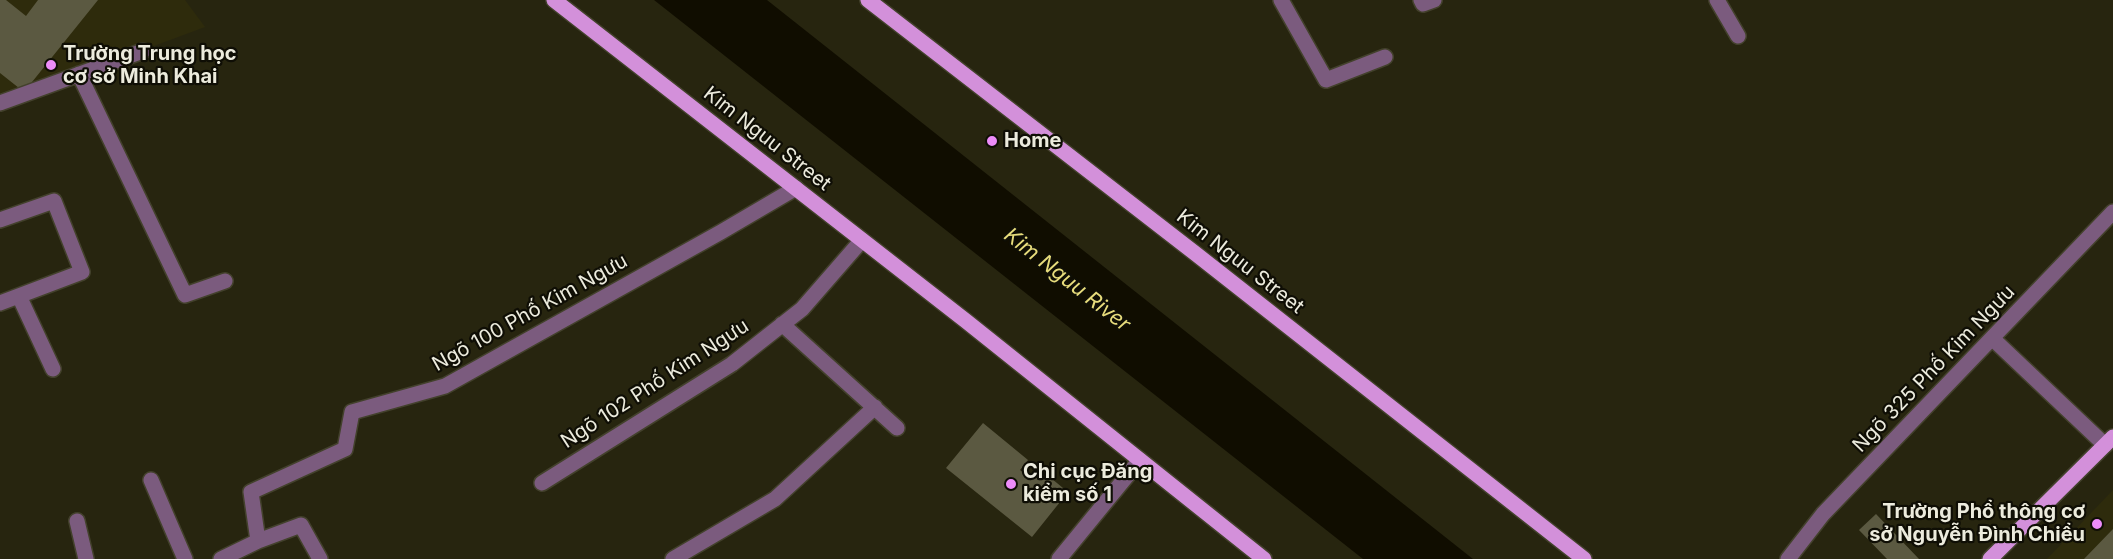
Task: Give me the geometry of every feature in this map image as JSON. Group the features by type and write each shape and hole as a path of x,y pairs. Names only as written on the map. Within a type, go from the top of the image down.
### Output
{"main road":[{"name":"Kim Nguu Street","path":"554,0 796,188 1264,559"},
{"name":"Kim Nguu Street","path":"868,0 1584,559"},
{"path":"1997,557 2109,441"}],"street":[{"path":"1281,0 1326,80 1385,57"},
{"path":"1421,0 1423,4 1434,0"},
{"path":"1716,0 1738,36"},
{"path":"0,103 143,51"},
{"path":"79,74 185,295 225,281"},
{"name":"Ngõ 100 Phố Kim Ngưu","path":"258,541 251,492 345,449 352,412 445,386 796,188"},
{"path":"0,220 54,201 82,272 0,303"},
{"name":"Ngõ 325 Phố Kim Ngưu","path":"1788,559 1822,514 2113,212"},
{"name":"Ngõ 102 Phố Kim Ngưu","path":"542,483 732,364 802,309 862,240"},
{"path":"19,296 53,369"},
{"path":"782,324 897,428"},
{"path":"1993,339 2109,441"},
{"path":"673,559 775,499 875,407"},
{"path":"1059,559 1140,460"},
{"path":"151,480 185,559"},
{"path":"77,521 86,559"},
{"path":"221,559 258,541 300,525 321,559"}],"shaded area":[{"name":"Trường Trung học cơ sở Minh Khai","path":"0,0 185,0 205,27 0,103"},
{"name":"Trường Phổ thông cơ sở Nguyễn Đình Chiểu","path":"2113,490 2113,559 2047,559"}],"water":[{"name":"Kim Nguu River","path":"654,0 767,0 1473,559 1363,559"}],"building":[{"path":"0,0 6,0 26,16 38,0 98,0 24,92 0,73"},
{"name":"Chi cục Đăng kiểm số 1","path":"983,423 1028,460 1020,470 1032,479 1040,469 1063,488 1055,498 1060,502 1032,537 946,468"},
{"path":"1876,514 1919,559 1887,559 1859,530"},
{"path":"2113,529 2113,559 2084,559"}],"place":[{"name":"Trường Trung học cơ sở Minh Khai","path":"51,65"},
{"name":"Home","path":"992,141"},
{"name":"Chi cục Đăng kiểm số 1","path":"1011,484"},
{"name":"Trường Phổ thông cơ sở Nguyễn Đình Chiểu","path":"2097,524"}]}
